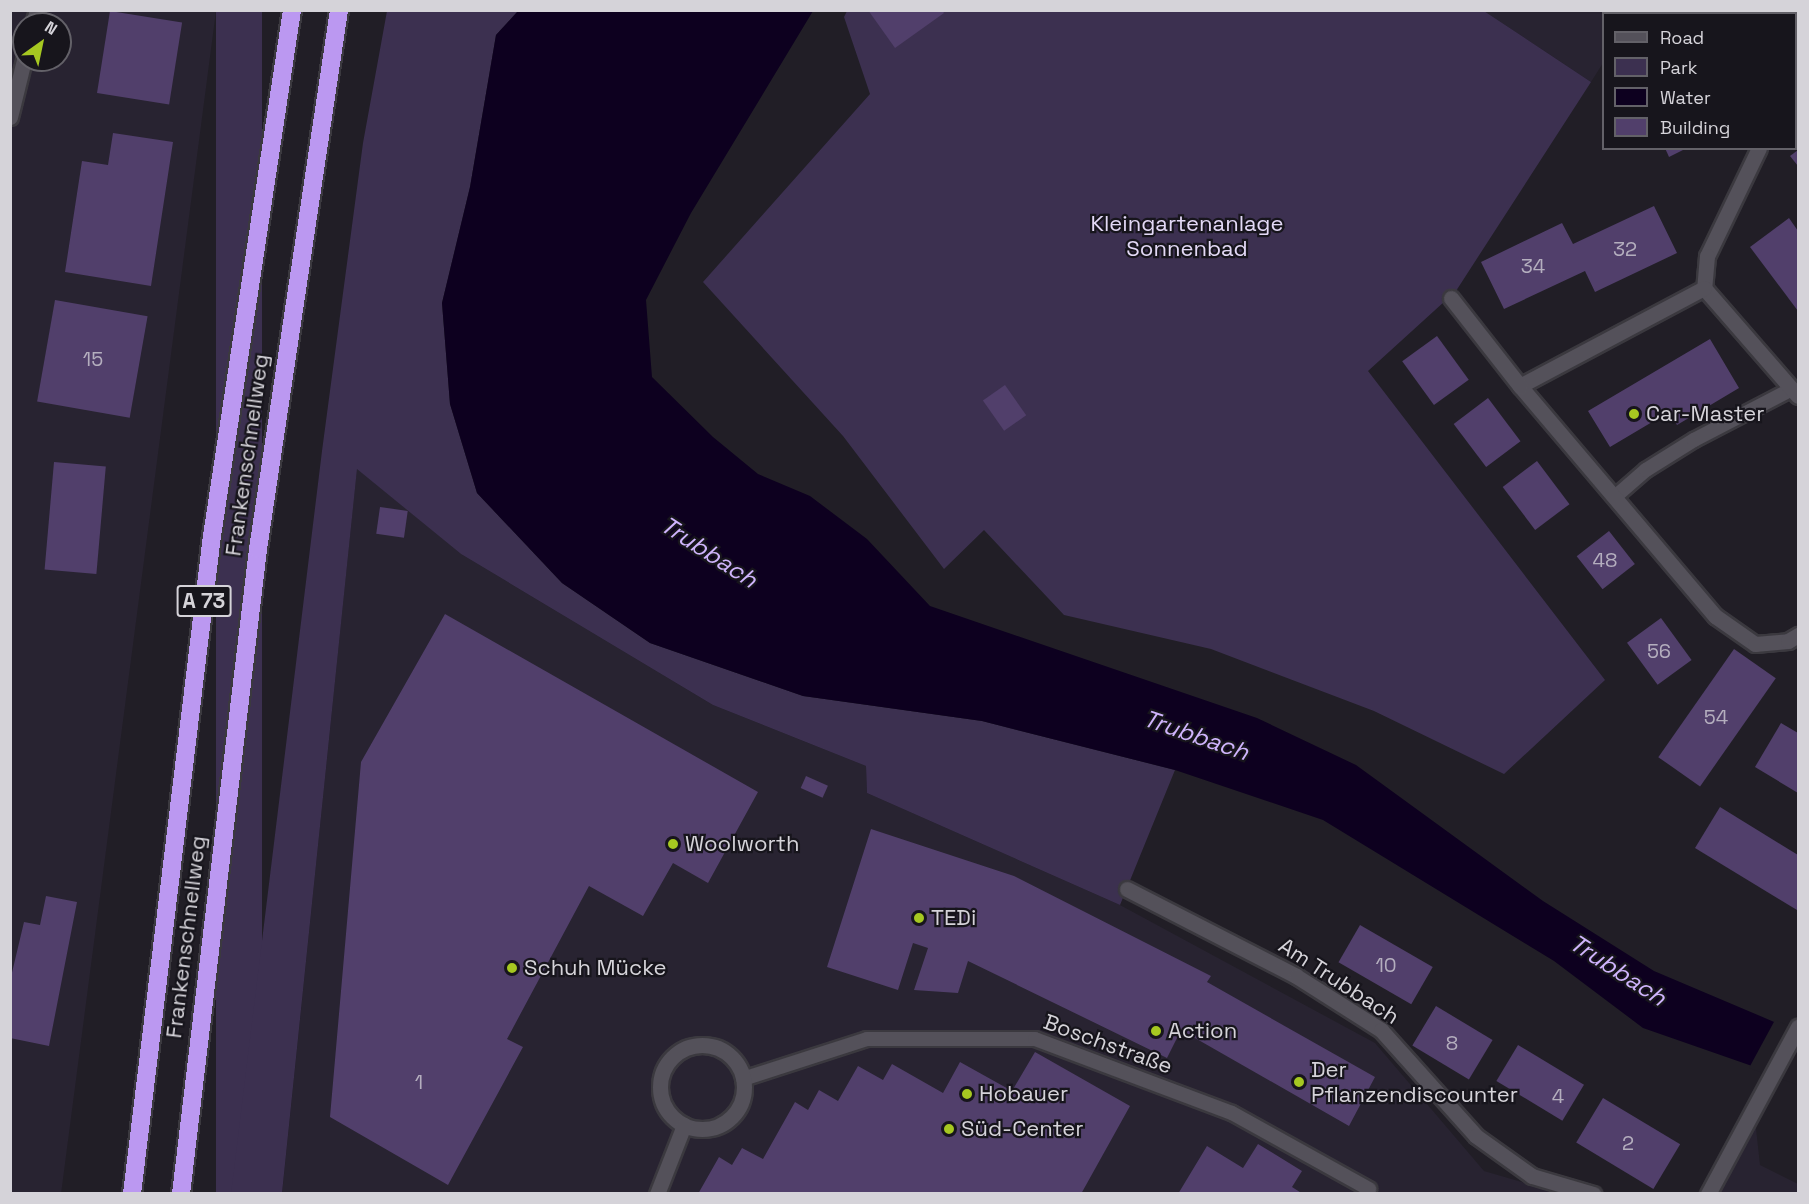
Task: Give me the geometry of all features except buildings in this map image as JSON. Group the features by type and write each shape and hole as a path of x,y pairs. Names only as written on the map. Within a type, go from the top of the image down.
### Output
{"highway":[{"name":"A 73","path":"132,1194 212,536 292,10"},
{"name":"Frankenschnellweg","path":"181,1194 258,549 339,10"}],"street":[{"path":"10,117 21,72"},
{"path":"1758,150 1707,256 1704,288 1795,392"},
{"path":"1520,386 1704,288"},
{"path":"1451,298 1520,386 1616,496 1715,616 1755,644 1788,641 1798,635"},
{"name":"Am Trubbach","path":"1127,889 1296,976 1381,1030 1476,1136 1532,1176 1593,1194"},
{"path":"1708,1194 1798,1027"},
{"path":"703,1045 717,1048 736,1063 743,1079 744,1092 733,1116 710,1128 684,1125 664,1106 660,1092 664,1071 676,1054 703,1045"},
{"path":"657,1194 684,1125"}],"lane":[{"path":"1616,496 1646,470 1694,440 1795,392"},
{"name":"Boschstraße","path":"743,1079 867,1039 1035,1039 1232,1113 1370,1189"}],"shaded area":[{"path":"1638,10 1602,12 1602,65 1591,82 1484,11"},
{"path":"10,11 216,11 61,1194 10,1193"},
{"path":"357,468 461,554 713,705 866,766 867,793 1120,905 1375,1043 1484,1171 1560,1193 282,1194"},
{"path":"1754,1110 1760,1165 1798,1184 1798,1193 1710,1194"}],"green space":[{"path":"216,11 262,11 262,1194 216,1194"},
{"path":"387,11 518,11 496,35 470,187 442,303 450,404 477,493 562,583 650,643 803,696 982,721 1175,770 1120,905 867,793 866,766 713,705 461,554 357,469 282,1193 231,1194 322,451 363,143"},
{"name":"Kleingartenanlage Sonnenbad","path":"847,11 1484,11 1591,82 1456,291 1368,371 1605,680 1504,774 1374,711 1211,649 1064,615 984,530 944,569 843,436 703,282 870,94 844,17"}],"water":[{"name":"Trubbach","path":"518,11 813,11 691,213 646,300 652,377 713,437 758,474 810,496 867,539 930,606 1257,718 1356,765 1543,901 1654,971 1798,1032 1798,1082 1643,1028 1554,961 1323,820 1175,770 982,721 803,696 650,643 562,583 477,493 450,404 442,303 470,187 496,35"}],"pier":[{"path":"1775,1020 1798,1029 1798,1085 1749,1068"}],"place":[{"name":"Car-Master","path":"1634,414"},
{"name":"Woolworth","path":"673,844"},
{"name":"TEDi","path":"919,918"},
{"name":"Schuh Mücke","path":"512,968"},
{"name":"Action","path":"1156,1031"},
{"name":"Der Pflanzendiscounter","path":"1299,1082"},
{"name":"Hobauer","path":"967,1094"},
{"name":"Süd-Center","path":"949,1129"}]}
